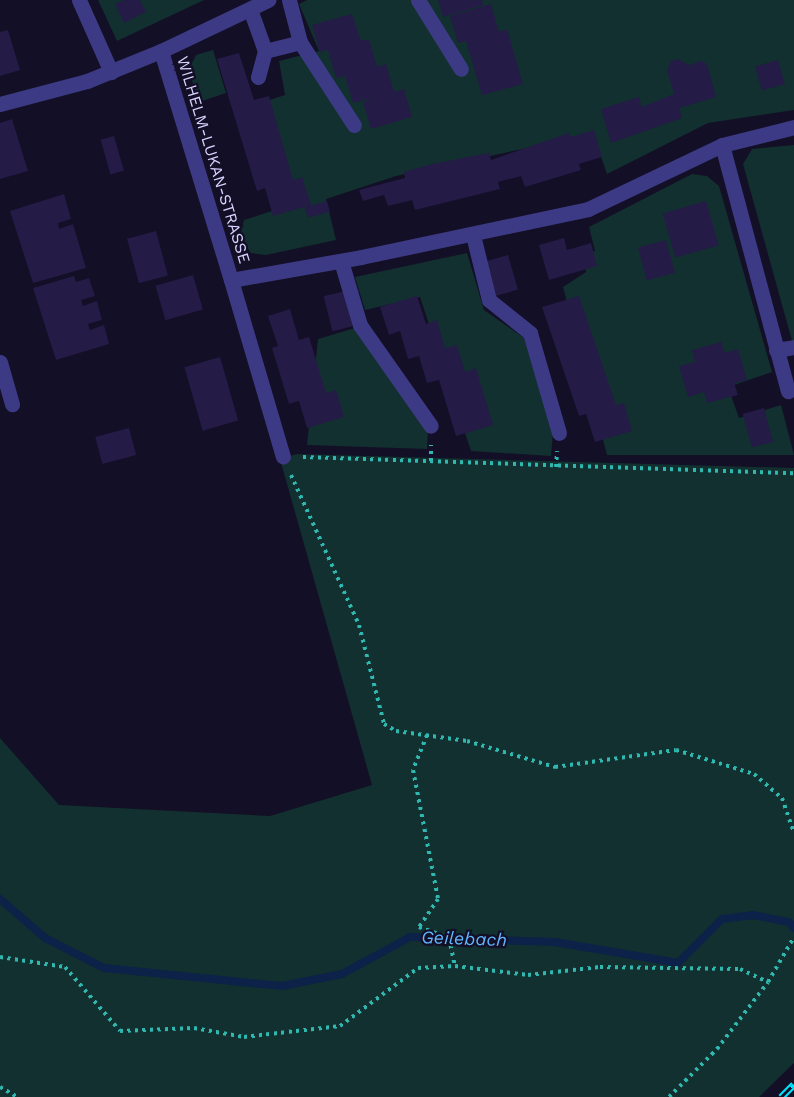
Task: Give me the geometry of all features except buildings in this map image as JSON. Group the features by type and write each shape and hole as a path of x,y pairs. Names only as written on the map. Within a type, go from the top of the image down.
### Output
{"street":[{"path":"79,0 111,72"},
{"path":"0,104 111,72 268,0"},
{"path":"289,0 300,42 354,125"},
{"path":"418,0 461,69"},
{"path":"250,9 265,51 258,77"},
{"path":"265,51 300,42"},
{"name":"WILHELM-LUKAN-STRASSE","path":"161,51 281,451"},
{"name":"WILHELM-LUKAN-STRASSE","path":"231,280 473,235 588,209 722,145 794,127"},
{"path":"722,145 788,391"},
{"path":"473,235 489,300 530,333 559,433"},
{"path":"341,261 360,325 431,426"},
{"path":"776,350 794,347"},
{"path":"0,362 12,404"}],"path":[{"path":"794,473 281,451 359,625 384,724 396,731 467,741 555,767 676,750 754,774 782,798 794,832"},
{"path":"427,735 413,770 438,899 419,927 449,938 455,966"},
{"path":"669,1097 717,1049 768,982 794,936"},
{"path":"0,957 65,967 120,1030 194,1028 244,1037 340,1026 418,968 455,966 528,975 600,967 740,969 768,982"},
{"path":"0,1088 17,1097"}],"green space":[{"path":"98,0 204,0 117,41"},
{"path":"307,0 794,0 794,110 708,123 607,174 593,134 396,176 326,199 336,240 266,255 251,253 240,237 244,220 272,211 245,108 285,95 279,61 319,51 299,4"},
{"path":"213,50 226,93 196,103 190,67 196,55"},
{"path":"794,145 794,348 743,164 752,149"},
{"path":"692,174 707,176 719,186 772,372 728,387 739,418 781,405 794,455 607,455 563,287 586,272 583,254 595,251 589,227"},
{"path":"467,253 484,310 524,338 553,433 551,456 471,451 420,297 365,310 355,277"},
{"path":"355,328 428,428 427,449 307,445 318,339"},
{"path":"297,454 794,468 794,1063 759,1097 0,1097 0,738 59,805 270,816 372,785 280,459"}],"waterway":[{"name":"Geilebach","path":"0,899 45,938 104,968 282,986 342,974 410,937 555,942 678,963 722,919 753,915 789,922 794,928"}],"railway":[{"path":"781,1097 794,1084"}]}
